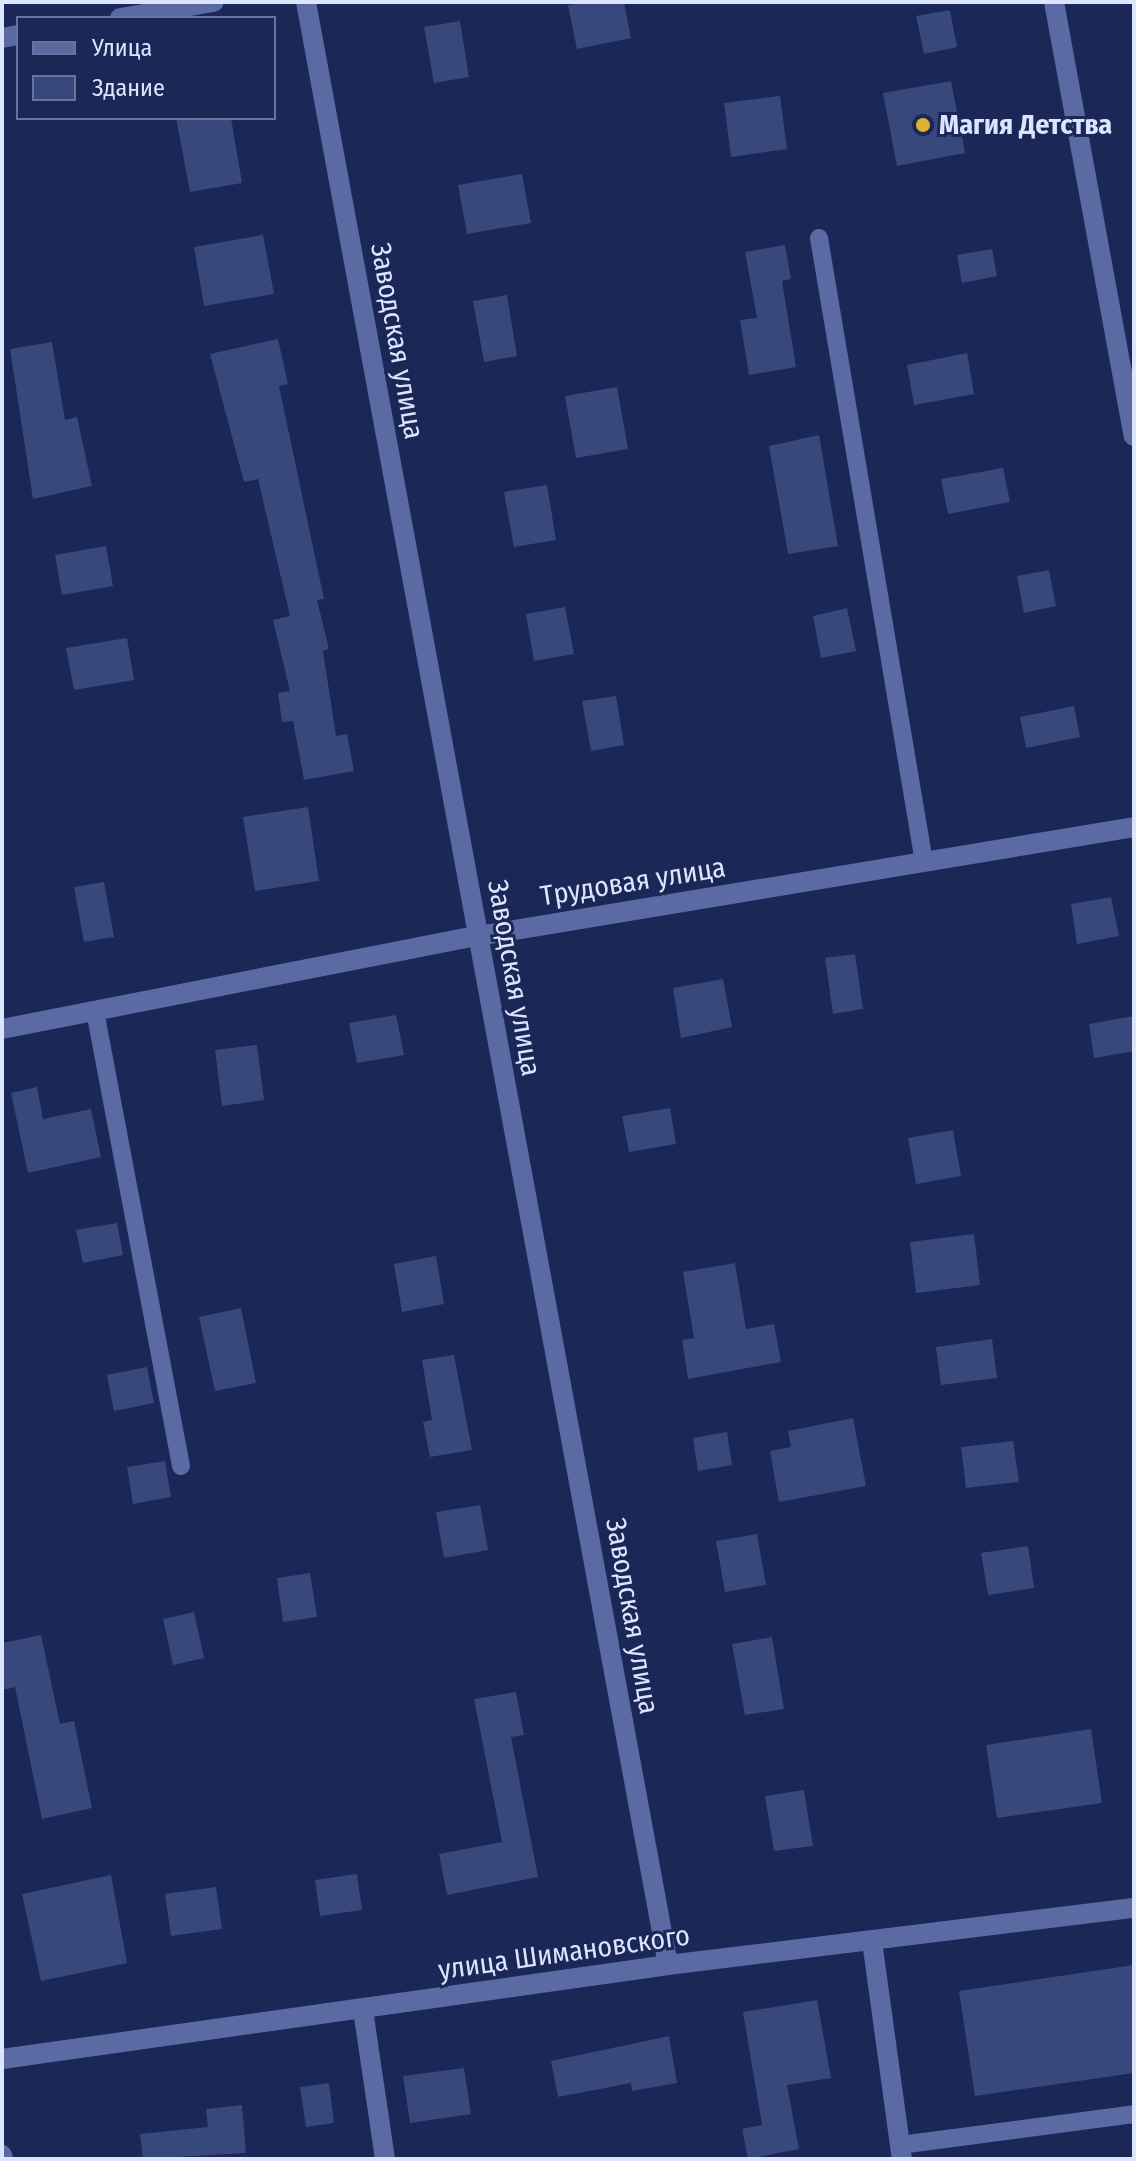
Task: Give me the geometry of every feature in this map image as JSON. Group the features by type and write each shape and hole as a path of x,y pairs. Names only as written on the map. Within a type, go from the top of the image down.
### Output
{"street":[{"path":"132,16 214,2"},
{"name":"Заводская улица","path":"306,2 668,1965"},
{"path":"1054,2 1134,436"},
{"name":"Трудовая улица","path":"2,1029 478,936 1134,827"},
{"name":"улица Шимановского","path":"2,2059 668,1965 1134,1908"},
{"path":"872,1941 901,2152"},
{"path":"363,2010 385,2159"}],"lane":[{"path":"819,238 924,862"},
{"path":"95,1011 181,1466"},
{"path":"901,2152 1134,2114"}],"building":[{"path":"624,2 631,38 577,49 568,5"},
{"path":"950,10 957,47 924,54 916,16"},
{"path":"460,21 469,77 434,83 424,27"},
{"path":"951,81 965,153 897,166 883,93"},
{"path":"780,96 787,149 731,157 724,103"},
{"path":"176,120 231,120 242,183 190,192"},
{"path":"522,174 531,223 467,234 458,185"},
{"path":"263,235 274,294 204,306 194,247"},
{"path":"785,245 791,279 782,281 796,367 749,375 740,320 757,318 745,252"},
{"path":"992,249 997,276 962,283 957,255"},
{"path":"507,295 517,356 484,362 473,301"},
{"path":"278,339 288,384 279,386 324,599 317,600 329,649 323,651 336,736 347,734 354,771 304,780 293,721 282,722 278,693 290,691 273,620 290,616 258,479 244,482 210,354"},
{"path":"52,342 65,420 77,417 92,486 33,499 10,349"},
{"path":"967,353 974,394 914,405 907,365"},
{"path":"617,387 628,449 576,458 565,396"},
{"path":"819,435 838,546 788,554 769,446"},
{"path":"1003,468 1010,502 948,514 941,479"},
{"path":"547,485 556,540 514,547 504,492"},
{"path":"106,546 113,586 62,595 55,555"},
{"path":"1049,570 1056,606 1024,613 1017,576"},
{"path":"565,607 574,654 534,661 526,614"},
{"path":"847,608 856,651 821,658 813,616"},
{"path":"127,638 134,680 74,690 66,648"},
{"path":"616,696 624,745 591,751 582,701"},
{"path":"1074,706 1080,737 1026,748 1020,717"},
{"path":"308,807 319,881 255,891 243,817"},
{"path":"104,882 114,937 84,942 74,887"},
{"path":"1111,897 1119,936 1077,944 1071,904"},
{"path":"855,954 863,1009 833,1014 825,958"},
{"path":"723,979 732,1027 681,1038 673,988"},
{"path":"396,1015 404,1055 357,1063 349,1023"},
{"path":"1134,1016 1134,1051 1094,1058 1089,1024"},
{"path":"257,1045 264,1100 222,1106 215,1050"},
{"path":"37,1087 43,1119 91,1109 101,1157 28,1173 11,1093"},
{"path":"670,1108 676,1144 629,1152 622,1116"},
{"path":"953,1130 961,1176 916,1184 908,1138"},
{"path":"117,1223 123,1255 83,1263 76,1230"},
{"path":"974,1234 980,1285 916,1293 910,1242"},
{"path":"436,1256 444,1304 402,1312 394,1264"},
{"path":"735,1263 746,1329 774,1324 781,1362 688,1379 682,1340 694,1338 683,1272"},
{"path":"241,1308 256,1383 215,1391 199,1317"},
{"path":"992,1339 997,1378 941,1385 936,1347"},
{"path":"454,1355 472,1450 430,1457 423,1422 432,1420 422,1360"},
{"path":"147,1367 154,1403 114,1411 107,1375"},
{"path":"853,1418 866,1486 779,1502 770,1451 791,1447 788,1431"},
{"path":"727,1432 732,1465 698,1471 693,1438"},
{"path":"1013,1441 1019,1482 966,1488 961,1447"},
{"path":"165,1461 171,1497 133,1504 127,1467"},
{"path":"480,1505 488,1550 444,1558 436,1512"},
{"path":"757,1534 766,1585 725,1592 716,1541"},
{"path":"1028,1546 1034,1588 988,1595 981,1553"},
{"path":"310,1573 317,1617 283,1622 277,1578"},
{"path":"194,1612 204,1658 173,1665 163,1619"},
{"path":"41,1635 60,1724 74,1721 92,1808 42,1819 15,1687 2,1690 2,1643"},
{"path":"772,1637 784,1709 745,1715 732,1644"},
{"path":"516,1692 524,1735 511,1737 538,1877 447,1895 439,1854 502,1842 474,1699"},
{"path":"1091,1729 1102,1803 997,1818 986,1745"},
{"path":"804,1790 813,1846 774,1851 765,1796"},
{"path":"357,1874 362,1910 320,1916 315,1880"},
{"path":"111,1875 127,1963 41,1981 22,1894"},
{"path":"216,1887 222,1929 171,1936 165,1894"},
{"path":"1134,1965 1134,2073 975,2096 959,1991"},
{"path":"817,2000 831,2078 787,2085 799,2149 748,2159 742,2129 762,2125 743,2012"},
{"path":"669,2036 677,2083 632,2091 631,2083 558,2097 551,2061"},
{"path":"464,2068 471,2114 410,2123 403,2076"},
{"path":"329,2083 334,2123 306,2127 300,2087"},
{"path":"242,2105 246,2153 143,2159 140,2134 208,2127 206,2109"}],"place":[{"name":"Магия Детства","path":"923,125"}]}
